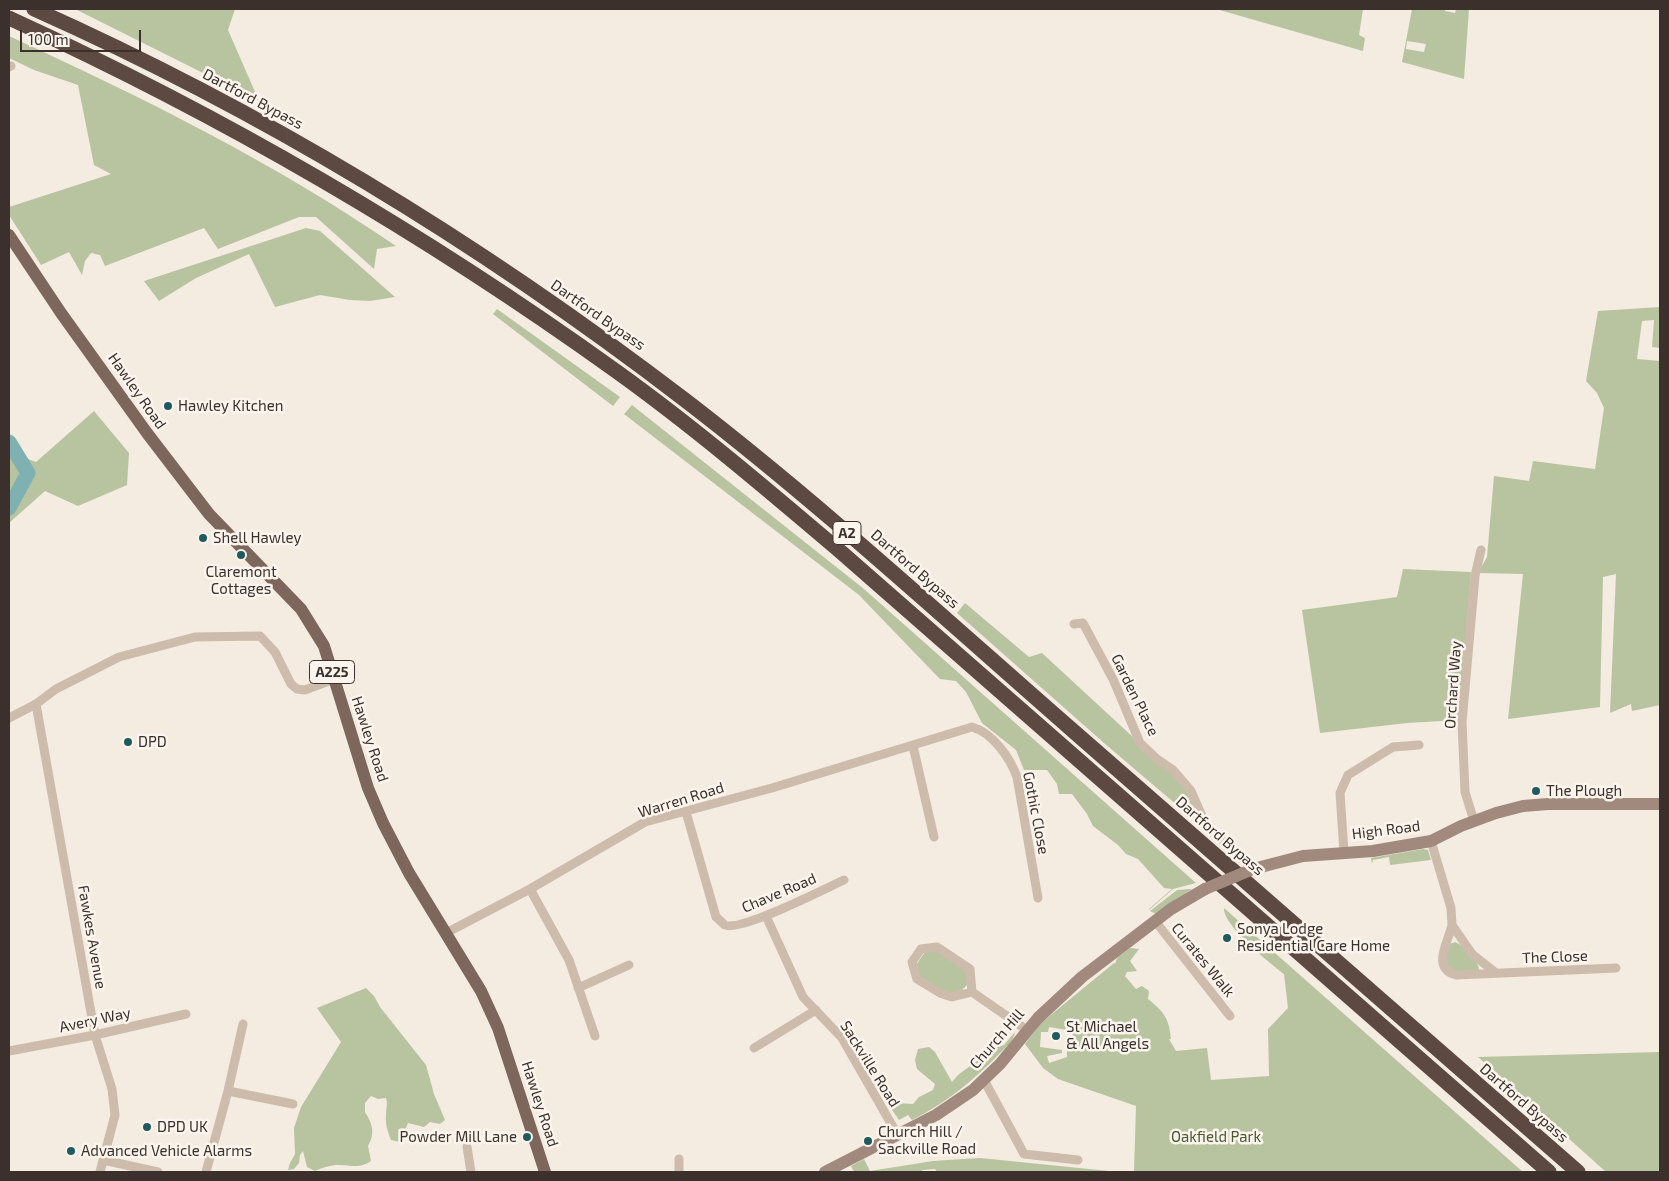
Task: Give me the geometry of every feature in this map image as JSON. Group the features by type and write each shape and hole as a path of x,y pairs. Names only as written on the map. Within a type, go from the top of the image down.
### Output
{"highway":[{"name":"Dartford Bypass","path":"34,9 146,62 221,101 279,132 392,198 514,277 627,356 742,445 829,517 1578,1172"},
{"name":"A2","path":"9,18 139,80 289,160 386,217 504,292 617,372 741,468 834,546 1549,1172"}],"main road":[{"name":"Hawley Road","path":"9,235 61,313 147,433 210,514 301,609 324,646 368,788 383,823 409,873 481,991 498,1028 545,1172"},
{"name":"High Road","path":"1155,921 1205,889 1253,869 1303,856 1398,848 1431,841 1474,821 1523,806 1540,804 1660,804"},
{"name":"Church Hill","path":"825,1172 949,1107 984,1080 1045,1011 1082,977 1155,921"}],"street":[{"name":"Orchard Way","path":"1474,821 1465,792 1462,722 1474,576 1481,550"},
{"name":"Garden Place","path":"1074,624 1083,623 1113,679 1140,743 1157,759 1173,770 1191,792 1206,825 1253,869"},
{"path":"9,718 36,704 56,689 119,657 195,637 260,636 275,652 292,684 297,688 305,690 334,679"},
{"name":"Fawkes Avenue","path":"36,704 95,1035 111,1083 115,1114 100,1172"},
{"name":"Gothic Close","path":"967,729 976,728 984,734 1005,753 1013,766 1017,778 1038,898"},
{"name":"Warren Road","path":"446,933 530,889 645,822 686,812 967,729"},
{"path":"1344,852 1340,793 1344,780 1348,775 1393,747 1418,745"},
{"path":"913,746 934,837"},
{"name":"Chave Road","path":"686,812 716,917 724,925 734,926 766,916 844,880"},
{"name":"The Close","path":"1431,841 1450,908 1452,925 1442,959 1445,969 1452,974 1459,976 1616,968"},
{"path":"530,889 569,960 595,1036"},
{"name":"Sackville Road","path":"766,916 803,998 842,1038 897,1134"},
{"name":"Curates Walk","path":"1155,921 1230,1016"},
{"name":"The Close","path":"1452,925 1472,954 1496,973"},
{"path":"972,992 970,970 937,947 922,949 912,962 917,979 940,993 952,997 972,992 1027,1030"},
{"path":"578,988 629,965"},
{"path":"754,1048 816,1010"},
{"name":"Avery Way","path":"9,1051 95,1035 186,1014"},
{"path":"206,1172 244,1024"},
{"path":"984,1080 1024,1154 1078,1160"},
{"path":"228,1091 293,1104"},
{"path":"467,1147 471,1172"},
{"path":"679,1159 679,1172"},
{"path":"103,1160 158,1172"}],"green space":[{"path":"75,9 235,9 228,30 259,101"},
{"path":"1216,9 1363,9 1359,35 1365,38 1363,51"},
{"path":"1412,9 1445,9 1445,11 1455,13 1456,9 1469,9 1464,79 1402,62","holes":["1407,41 1426,44 1424,52 1406,49"]},
{"path":"9,36 158,107 255,159 396,246 377,249 374,269 316,217 299,217 218,249 204,228 105,266 100,255 91,253 85,261 82,275 69,252 41,265 9,215 9,207 111,174 94,165 78,85 34,70 9,58"},
{"path":"306,228 320,231 395,297 370,301 320,295 275,307 249,254 196,278 159,301 144,281"},
{"path":"1660,307 1660,348 1652,347 1654,320 1642,321 1637,359 1660,361 1660,705 1632,711 1631,704 1610,713 1616,574 1603,577 1600,707 1508,719 1523,574 1478,573 1487,557 1494,476 1529,481 1533,461 1595,469 1604,408 1597,393 1586,381 1598,311"},
{"path":"497,309 620,397 613,406 493,314"},
{"path":"632,405 864,589 1196,883 1173,889 1149,910 1172,889 1164,888 1138,859 1126,854 1118,845 1093,826 1087,814 1072,794 1059,794 1057,784 1047,770 1024,770 1016,750 982,723 966,692 956,681 940,679 859,595 624,414"},
{"path":"94,411 129,453 127,485 78,506 45,491 9,523 9,452 36,462"},
{"path":"1403,569 1471,572 1459,720 1407,723 1320,733 1302,610 1397,597"},
{"path":"965,603 1029,657 1042,653 1173,774 1185,787 1205,829 957,613"},
{"path":"1423,849 1428,850 1431,860 1390,865 1389,857 1373,860 1372,864 1371,858"},
{"path":"1192,889 1156,914 1150,911 1177,890"},
{"name":"Oakfield Park","path":"1224,908 1523,1172 1134,1172 1136,1106 1058,1079 1043,1068 1025,1044 1041,1023 1115,964 1117,958 1130,948 1139,949 1130,961 1137,971 1127,972 1125,976 1136,989 1142,986 1149,991 1148,999 1165,1016 1169,1026 1171,1039 1169,1039 1176,1051 1207,1048 1211,1080 1269,1076 1268,1029 1288,1008 1284,974 1248,944 1226,916","holes":["1049,1027 1073,1031 1070,1050 1067,1050 1067,1057 1049,1063 1047,1056 1062,1053 1062,1050 1040,1047 1041,1032 1048,1032"]},
{"path":"1455,942 1470,954 1477,963 1479,970 1458,973 1444,963 1450,944"},
{"path":"939,950 968,971 969,983 961,991 947,994 918,975 916,965 925,952"},
{"path":"366,988 426,1065 434,1094 445,1120 440,1124 430,1122 424,1127 408,1123 400,1142 391,1140 386,1122 386,1098 378,1099 371,1096 365,1103 365,1112 372,1129 372,1137 368,1146 371,1161 354,1166 335,1165 315,1171 307,1167 303,1151 300,1155 299,1163 294,1169 288,1170 295,1154 294,1128 301,1107 341,1042 317,1008"},
{"path":"1015,1032 1009,1044 969,1082 948,1099 912,1120 908,1115 899,1120 874,1084 880,1081 881,1086 893,1103 913,1104 919,1097 933,1090 935,1084 917,1069 915,1060 918,1049 929,1047 935,1052 952,1082 958,1075 985,1055 1004,1045"},
{"path":"1660,1052 1660,1172 1606,1172 1478,1057"},
{"path":"980,1158 1119,1172 937,1172 935,1169 922,1170 922,1172 854,1172 851,1166 864,1159 870,1171 933,1161"}],"waterway":[{"path":"9,442 28,473 9,508"}],"place":[{"name":"Hawley Kitchen","path":"168,406"},
{"name":"Shell Hawley","path":"203,538"},
{"name":"Claremont Cottages","path":"241,555"},
{"name":"DPD","path":"128,742"},
{"name":"The Plough","path":"1536,791"},
{"name":"Sonya Lodge Residential Care Home","path":"1227,938"},
{"name":"St Michael & All Angels","path":"1056,1036"},
{"name":"DPD UK","path":"147,1127"},
{"name":"Powder Mill Lane","path":"527,1137"},
{"name":"Church Hill / Sackville Road","path":"868,1141"},
{"name":"Advanced Vehicle Alarms","path":"71,1151"}]}
